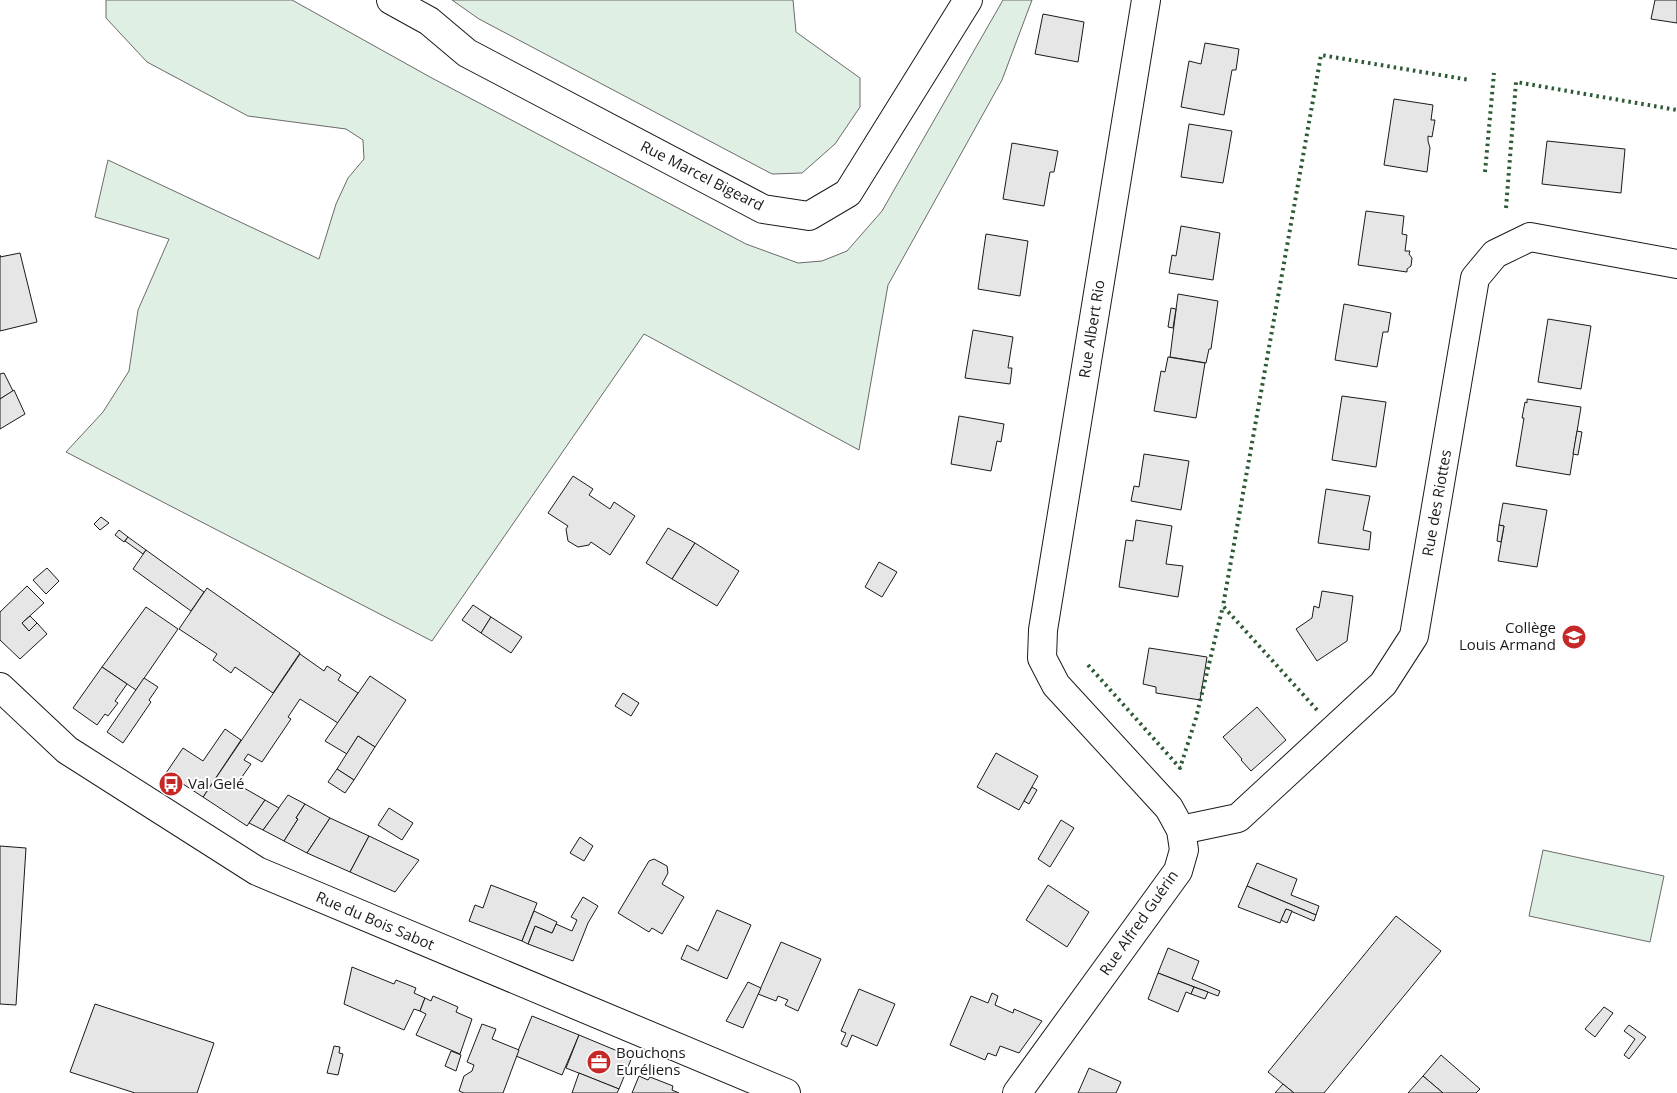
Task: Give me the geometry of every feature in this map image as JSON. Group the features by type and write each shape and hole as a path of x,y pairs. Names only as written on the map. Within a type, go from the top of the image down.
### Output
{"street":[{"name":"Rue Marcel Bigeard","path":"391,0 429,21 467,53 763,209 809,216 848,193 968,0"},
{"name":"Rue Albert Rio","path":"1042,658 1043,630 1146,0"},
{"name":"Rue des Riottes","path":"1181,830 1238,818 1383,684 1414,636 1475,278 1495,254 1530,237 1677,264"},
{"name":"Rue Alfred Guérin","path":"1017,1093 1178,871 1184,850 1181,830 1169,808 1056,685 1042,658"},
{"name":"Rue du Bois Sabot","path":"0,687 67,750 257,871 786,1093"}],"green space":[{"path":"106,0 292,0 430,77 746,244 798,263 822,261 847,251 882,211 1003,0 1032,0 1002,80 888,285 859,450 644,334 432,641 66,452 103,412 129,371 138,310 169,239 95,217 108,160 319,259 336,204 348,178 364,159 363,140 346,129 248,116 147,62 106,18"},
{"path":"452,0 793,0 796,32 860,78 860,107 835,144 802,173 772,174 479,19"},
{"path":"1543,850 1664,876 1650,942 1529,916"}],"building":[{"path":"1655,0 1677,0 1677,23 1651,19"},
{"path":"1043,14 1084,22 1078,62 1035,54"},
{"path":"1205,43 1239,49 1236,70 1232,70 1224,115 1181,107 1189,61 1201,64"},
{"path":"1394,99 1433,105 1431,120 1435,120 1432,137 1428,136 1430,148 1427,172 1384,165"},
{"path":"1189,124 1232,131 1223,183 1181,177"},
{"path":"1547,141 1625,149 1621,193 1542,184"},
{"path":"1012,143 1058,151 1054,172 1050,172 1044,206 1003,199"},
{"path":"1366,211 1404,216 1402,234 1407,235 1405,251 1410,251 1409,254 1412,258 1411,266 1407,269 1407,272 1358,265"},
{"path":"1181,226 1220,233 1213,280 1169,273 1172,255 1176,256"},
{"path":"986,234 1028,241 1020,296 978,289"},
{"path":"20,253 37,322 0,331 0,257"},
{"path":"1178,294 1218,301 1211,349 1209,349 1206,363 1170,357"},
{"path":"1344,304 1391,313 1388,332 1383,332 1377,367 1335,360"},
{"path":"1171,308 1176,309 1173,328 1168,327"},
{"path":"1548,319 1591,326 1581,389 1538,382"},
{"path":"973,330 1013,337 1008,368 1012,368 1010,384 965,378"},
{"path":"1168,357 1205,363 1196,418 1154,411 1161,371 1165,372"},
{"path":"4,373 13,391 0,399 0,374"},
{"path":"14,390 25,414 0,429 0,399"},
{"path":"1342,396 1386,402 1376,467 1332,460"},
{"path":"1527,399 1581,407 1570,475 1516,466 1524,418 1522,418"},
{"path":"959,416 1004,424 1001,442 997,441 991,471 951,464"},
{"path":"1577,431 1582,432 1578,455 1573,454"},
{"path":"1144,454 1189,461 1181,510 1131,501 1134,486 1139,487"},
{"path":"573,476 593,489 589,495 610,509 614,502 635,516 610,555 591,542 589,545 578,547 568,541 566,529 568,526 548,513"},
{"path":"1326,489 1370,496 1363,530 1371,532 1369,550 1318,543"},
{"path":"1503,503 1547,510 1537,567 1498,561 1504,526 1499,525"},
{"path":"101,517 109,523 100,530 94,524"},
{"path":"1136,520 1172,526 1166,564 1183,566 1178,597 1119,587 1126,540 1133,541"},
{"path":"1499,525 1504,526 1501,542 1497,541"},
{"path":"668,528 695,543 672,579 646,563"},
{"path":"119,530 128,537 124,542 115,535"},
{"path":"128,537 146,550 143,554 125,541"},
{"path":"695,543 739,571 717,606 672,579"},
{"path":"146,550 204,592 191,611 133,569"},
{"path":"879,562 897,572 882,597 865,587"},
{"path":"47,568 59,581 46,594 33,580"},
{"path":"27,586 44,603 22,623 29,631 37,623 47,634 20,659 0,640 0,612"},
{"path":"207,588 300,653 273,693 235,667 231,673 213,660 217,654 179,629"},
{"path":"1322,591 1353,596 1347,641 1317,661 1296,629 1312,618 1314,606 1319,608"},
{"path":"473,605 491,617 481,633 462,620"},
{"path":"146,607 178,629 136,690 102,667"},
{"path":"30,616 37,623 29,631 22,623"},
{"path":"491,617 522,637 511,653 481,633"},
{"path":"1149,648 1207,657 1200,700 1156,693 1156,687 1143,684"},
{"path":"300,654 324,671 327,666 341,675 338,680 358,693 338,723 300,699 288,717 291,719 262,762 248,754 244,760 251,764 237,784 265,800 247,826 203,797"},
{"path":"102,667 127,684 115,701 118,703 108,716 105,714 97,725 73,708"},
{"path":"370,676 406,700 375,747 358,736 347,754 325,741"},
{"path":"144,678 158,687 149,700 151,702 123,743 107,732"},
{"path":"623,693 639,703 631,716 615,706"},
{"path":"1257,707 1286,740 1251,771 1223,737"},
{"path":"225,729 241,740 203,797 166,773 183,748 203,761"},
{"path":"358,736 375,747 354,780 337,769"},
{"path":"996,753 1038,776 1019,810 977,787"},
{"path":"337,769 354,780 345,793 328,782"},
{"path":"1032,787 1037,790 1029,804 1024,801"},
{"path":"288,795 305,804 284,841 263,830"},
{"path":"265,800 279,808 263,830 249,823"},
{"path":"305,804 330,818 307,853 284,841"},
{"path":"389,808 413,823 402,840 378,825"},
{"path":"330,818 369,836 350,872 307,853"},
{"path":"1061,820 1074,828 1050,867 1038,859"},
{"path":"369,836 419,860 395,892 350,872"},
{"path":"580,837 593,846 584,861 570,853"},
{"path":"0,846 26,848 16,1005 0,1004"},
{"path":"654,859 667,866 668,873 662,884 684,897 662,934 652,928 649,932 618,913 649,861"},
{"path":"1257,863 1297,879 1291,895 1319,906 1316,915 1247,886"},
{"path":"491,885 537,903 522,941 469,921 475,905 483,908"},
{"path":"1048,885 1089,912 1067,947 1026,920"},
{"path":"1247,886 1316,915 1314,921 1286,909 1280,923 1238,907"},
{"path":"583,897 598,906 588,923 573,961 528,944 535,926 552,933 556,924 572,931 577,920 571,917"},
{"path":"1286,909 1292,911 1287,923 1281,920"},
{"path":"717,910 751,925 727,979 681,959 687,945 698,951"},
{"path":"534,911 557,922 552,933 535,926 528,944 522,941"},
{"path":"1396,916 1441,951 1324,1093 1294,1093 1268,1072"},
{"path":"781,942 821,959 798,1011 785,1005 788,1000 778,996 776,1001 758,994"},
{"path":"1168,948 1199,961 1192,979 1220,991 1218,996 1158,973"},
{"path":"352,967 394,984 396,980 416,988 414,993 425,998 420,1011 414,1009 404,1030 344,1004"},
{"path":"1158,973 1194,987 1191,994 1186,992 1178,1012 1148,999"},
{"path":"748,982 761,988 743,1028 726,1021"},
{"path":"1194,987 1208,992 1205,999 1191,994"},
{"path":"859,989 895,1004 877,1046 852,1035 847,1047 841,1044 846,1033 841,1031"},
{"path":"992,993 998,996 995,1005 1013,1013 1014,1009 1042,1021 1019,1053 1000,1046 996,1056 988,1053 985,1060 950,1045 971,996 988,1003"},
{"path":"433,996 458,1007 456,1012 472,1019 460,1054 416,1035 426,1014 420,1011 425,998 431,1001"},
{"path":"95,1004 214,1043 197,1093 135,1093 70,1072"},
{"path":"1604,1007 1613,1013 1595,1037 1585,1029"},
{"path":"532,1016 579,1035 562,1075 516,1056"},
{"path":"482,1024 496,1029 492,1039 519,1050 503,1093 464,1093 459,1091 464,1076 472,1071 474,1065 467,1062"},
{"path":"1629,1025 1646,1037 1629,1059 1624,1055 1635,1039 1624,1031"},
{"name":"Bouchons Euréliens","path":"579,1035 632,1057 619,1089 566,1068"},
{"path":"334,1046 340,1047 339,1053 343,1054 338,1075 327,1073"},
{"path":"451,1051 461,1055 456,1071 445,1066"},
{"path":"1441,1055 1480,1089 1476,1093 1443,1093 1423,1076"},
{"path":"1089,1068 1121,1082 1116,1093 1078,1093"},
{"path":"579,1073 619,1089 617,1093 572,1093"},
{"path":"639,1076 648,1080 650,1077 673,1086 672,1090 679,1093 632,1093"},
{"path":"1423,1076 1443,1093 1408,1093"},
{"path":"1283,1084 1294,1093 1275,1093"}],"hedge":[{"path":"1317,710 1223,606 1321,55 1470,80"},
{"path":"1485,172 1494,73"},
{"path":"1506,208 1516,82 1677,110"},
{"path":"1088,665 1180,768 1196,718 1223,606"}],"place":[{"name":"Collège Louis Armand","path":"1574,637"},
{"name":"Val Gelé","path":"171,784"},
{"name":"Bouchons Euréliens","path":"599,1062"}]}
